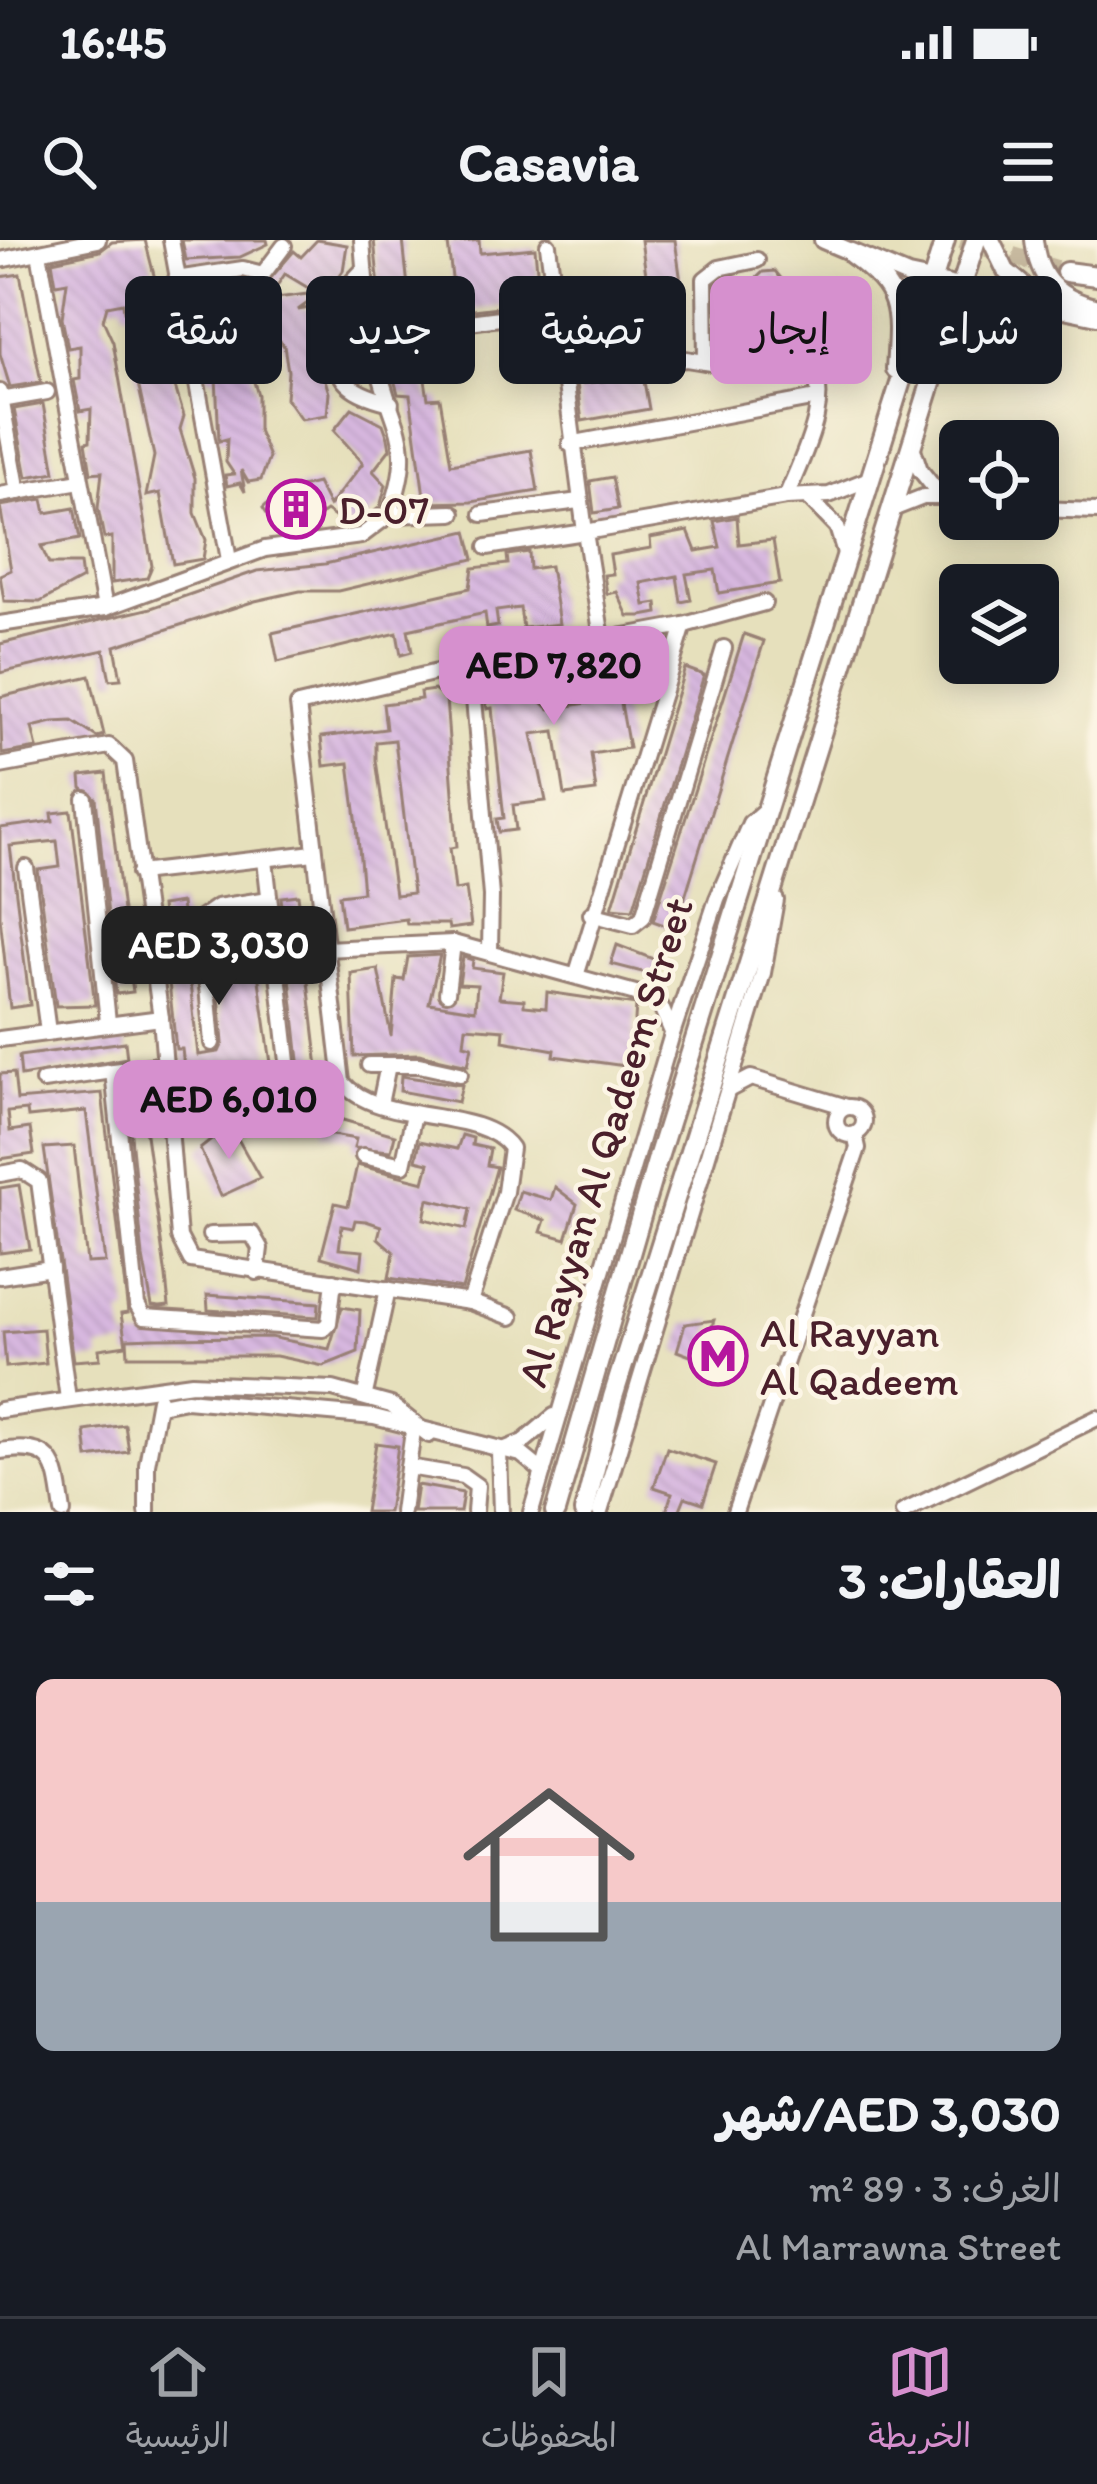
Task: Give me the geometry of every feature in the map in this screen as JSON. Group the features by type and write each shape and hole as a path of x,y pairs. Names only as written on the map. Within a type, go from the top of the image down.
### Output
{"highway":[{"name":"Al Rayyan Al Qadeem Street","path":"932,276 945,240"},
{"path":"935,276 968,244"},
{"name":"Al Rayyan Al Qadeem Street","path":"962,276 968,244"},
{"path":"852,254 889,285 898,306 893,404"},
{"path":"1066,272 1097,276"},
{"name":"Al Rayyan Al Qadeem Street","path":"555,1512 899,384"},
{"name":"Al Rayyan Al Qadeem Street","path":"584,1512 614,1397 929,384"},
{"path":"921,411 936,384"}],"main road":[{"path":"823,240 916,276"},
{"path":"991,240 1014,276"},
{"path":"1034,240 1038,267 1051,289 1097,311"},
{"path":"1062,308 1097,311"}],"street":[{"path":"0,260 98,240"},
{"path":"171,240 176,276"},
{"path":"0,624 105,608 266,549 361,536 389,515 402,481 404,454 374,349 362,240"},
{"path":"548,245 552,276"},
{"path":"196,276 243,269 263,274 284,246"},
{"path":"39,253 105,608"},
{"path":"706,362 705,279 719,268 757,260"},
{"path":"362,271 327,308 341,382 356,394 392,403"},
{"path":"686,358 729,366 801,357 815,370 817,398 786,497"},
{"path":"196,384 229,560"},
{"path":"564,384 602,638"},
{"path":"18,492 1,396 47,392"},
{"path":"570,444 817,398"},
{"path":"911,441 920,470 939,494"},
{"path":"487,547 850,490 869,479"},
{"path":"0,495 80,482"},
{"path":"890,511 939,495"},
{"path":"807,496 837,527 844,553"},
{"path":"482,514 579,501"},
{"path":"1059,510 1097,511"},
{"path":"389,515 453,513"},
{"path":"470,1302 505,1192 511,1148 491,1132 353,1094 339,1073 300,702 471,664 684,625 764,603"},
{"path":"577,974 591,914 684,625"},
{"path":"591,914 633,926 643,917 724,648"},
{"path":"471,664 491,896 490,950"},
{"path":"552,698 625,686 663,693"},
{"path":"0,766 110,746 122,754 161,1018 183,1247 204,1266 470,1302 511,1317"},
{"path":"85,799 108,1022"},
{"name":"Al Rayyan Al Qadeem Street","path":"531,1512 688,983 750,824 770,804"},
{"name":"Al Rayyan Al Qadeem Street","path":"600,1512 763,973 786,843"},
{"path":"139,873 314,853"},
{"path":"265,860 291,1088"},
{"path":"26,868 48,1032"},
{"path":"212,1043 201,918 217,907 269,899"},
{"path":"325,949 453,944 490,950 650,998 661,1007 672,1034"},
{"path":"447,993 453,944"},
{"path":"650,998 688,983"},
{"path":"0,1039 161,1018"},
{"path":"741,1046 748,1065 766,1081"},
{"path":"43,1081 166,1064"},
{"path":"369,1065 419,1064 460,1074"},
{"path":"380,1104 388,1065"},
{"path":"113,1071 137,1305 144,1317 323,1329 334,1281"},
{"path":"728,1090 752,1078 818,1098 842,1112 863,1115 865,1124 850,1135"},
{"path":"842,1112 838,1130 850,1135"},
{"path":"403,1165 414,1114"},
{"path":"735,1512 848,1168 850,1135"},
{"path":"363,1156 420,1170"},
{"path":"0,1174 22,1170 39,1181 68,1399"},
{"path":"210,1234 252,1234 260,1248 256,1272"},
{"path":"0,1276 51,1268"},
{"path":"365,1394 388,1289"},
{"path":"0,1410 192,1383 365,1394 391,1405 429,1435"},
{"path":"147,1512 147,1464 160,1405 156,1387"},
{"path":"160,1405 186,1400 351,1414 520,1454 543,1472"},
{"path":"499,1451 546,1426 562,1404"},
{"path":"903,1512 936,1505 1097,1418"},
{"path":"402,1512 412,1431"},
{"path":"0,1451 28,1447 48,1456 57,1474 63,1512"},
{"path":"499,1451 500,1512"},
{"path":"408,1467 471,1480 477,1486 475,1512"}],"building":[{"path":"145,240 154,276 125,276 125,311 123,303 107,306 103,320 113,342 152,566 147,578 112,583 112,537 104,538 98,508 102,472 91,473 86,442 90,441 91,409 80,411 74,380 80,379 80,346 68,348 62,318 67,282 56,284 52,261 100,251 112,242"},
{"path":"182,240 267,240 268,244 240,257 186,260"},
{"path":"317,240 347,245 339,276 306,276 306,287 285,274 282,278 272,276 294,251 301,257"},
{"path":"374,240 403,240 407,276 378,276"},
{"path":"479,240 480,253 535,248 538,276 499,276 499,307 475,310 475,276 452,276 448,244"},
{"path":"641,240 675,240 680,276 646,276"},
{"path":"20,274 41,382 10,387 0,354 0,277"},
{"path":"306,294 306,304 298,310 306,309 306,384 326,384 327,415 301,419 286,398 282,297"},
{"path":"138,384 174,384 184,416 180,429 195,478 195,513 206,540 203,559 173,564 160,493 146,496 154,456"},
{"path":"216,384 255,384 258,430 269,457 261,480 248,482 241,470 245,492 240,483 227,486 225,475 234,474 226,462 227,439 219,441"},
{"path":"395,384 426,384 428,399 440,398 451,464 531,450 538,491 471,502 425,503 410,395 398,394"},
{"path":"577,384 644,384 649,409 582,421"},
{"path":"43,404 55,472 27,477 14,409"},
{"path":"352,408 383,424 388,438 390,449 373,471 386,485 380,507 357,525 348,526 326,511 299,530 280,534 263,508 280,492 317,483 329,506 363,463 334,430"},
{"path":"612,477 618,509 594,513 590,481"},
{"path":"43,499 46,513 74,508 80,539 41,546 49,564 80,564 82,579 40,602 4,601 0,575 11,570 0,506"},
{"path":"737,517 739,544 773,540 780,583 719,593 715,570 686,574 691,600 681,602 677,576 641,583 645,605 657,603 658,613 642,616 628,616 617,592 607,594 604,575 613,574 610,555 651,548 650,538 688,531 696,551 720,547 714,521"},
{"path":"467,531 474,559 338,591 300,591 255,601 115,646 121,679 110,680 104,650 0,673 0,644 151,608 257,571 325,564"},
{"path":"529,552 530,569 550,566 559,624 523,628 520,608 496,611 498,626 487,628 485,613 408,630 412,652 401,655 397,633 278,662 272,633 470,588 473,568 508,564 507,555"},
{"path":"744,634 764,641 675,929 653,921"},
{"path":"640,653 643,676 544,690 541,701 549,709 620,698 629,748 591,754 596,791 565,795 555,731 532,734 546,801 513,805 516,830 499,832 497,819 504,818 492,708 487,709 484,687 491,678"},
{"path":"685,668 704,675 633,910 612,908"},
{"path":"90,676 104,735 97,737 72,721 53,722 32,727 37,748 2,754 0,697"},
{"path":"434,690 446,699 457,847 450,848 455,890 466,888 471,926 449,929 448,924 407,924 406,919 343,927 339,895 363,892 357,826 349,763 324,766 321,737 386,729 383,704 421,699 420,692","holes":["395,740 413,893 395,895 376,742"]},
{"path":"106,773 133,992 116,994 96,798 82,788 81,776"},
{"path":"71,811 95,1005 56,1006 38,870 60,867 57,841 10,846 30,1005 10,1008 0,917 0,828 53,821 52,813"},
{"path":"298,895 320,1085 302,1088 281,897"},
{"path":"181,903 198,1055 219,1052 223,1043 213,924 250,918 274,1084 255,1087 254,1077 212,1082 214,1099 188,1102 182,1049 176,1049 161,906"},
{"path":"617,945 661,962 654,975 611,964"},
{"path":"440,955 429,1003 475,1010 477,985 459,984 463,957 473,960 472,968 503,972 499,998 524,1000 524,1006 546,1008 547,992 636,1005 632,1067 554,1056 555,1050 503,1041 504,1030 466,1027 464,1044 472,1046 468,1065 419,1054 354,1056 351,973 378,969 391,1036 396,979 404,980 408,957"},
{"path":"125,1042 127,1058 21,1076 19,1056"},
{"path":"14,1073 17,1100 102,1093 128,1313 121,1314 126,1345 99,1349 100,1359 74,1361 44,1148 74,1146 87,1263 105,1262 86,1111 28,1117 27,1110 8,1112 10,1131 30,1128 34,1154 0,1159 0,1074"},
{"path":"401,1076 462,1085 458,1102 400,1091"},
{"path":"139,1085 169,1306 152,1306 143,1257 126,1086"},
{"path":"329,1116 395,1135 391,1151 354,1148 356,1139 326,1134"},
{"path":"230,1125 260,1178 221,1196 200,1149"},
{"path":"462,1135 473,1138 472,1145 490,1149 487,1165 497,1167 462,1289 389,1278 394,1252 378,1238 381,1226 366,1221 355,1220 353,1228 342,1226 339,1249 363,1251 361,1268 321,1257 335,1203 348,1206 357,1165 424,1182 429,1163 416,1160 420,1141 457,1149","holes":["428,1199 470,1209 466,1229 424,1219"]},
{"path":"19,1185 30,1249 0,1253 0,1188"},
{"path":"555,1187 577,1204 566,1239 541,1232 545,1220 514,1210 520,1191 551,1200"},
{"path":"207,1295 319,1303 318,1317 208,1310"},
{"path":"342,1307 360,1310 358,1352 323,1366 276,1356 128,1356 127,1339 154,1338 270,1337 329,1349"},
{"path":"714,1320 701,1360 677,1351 685,1324"},
{"path":"43,1329 46,1363 6,1367 3,1332"},
{"path":"125,1425 129,1452 88,1458 85,1431"},
{"path":"376,1443 398,1446 388,1512 365,1512"},
{"path":"667,1448 716,1464 703,1503 685,1497 679,1512 666,1512 672,1493 654,1487"},
{"path":"417,1485 463,1493 460,1512 413,1512"}],"tunnel":[{"path":"961,240 1066,272"}],"place":[{"name":"D-07","path":"296,509"},
{"name":"Al Rayyan Al Qadeem","path":"718,1356"}]}
